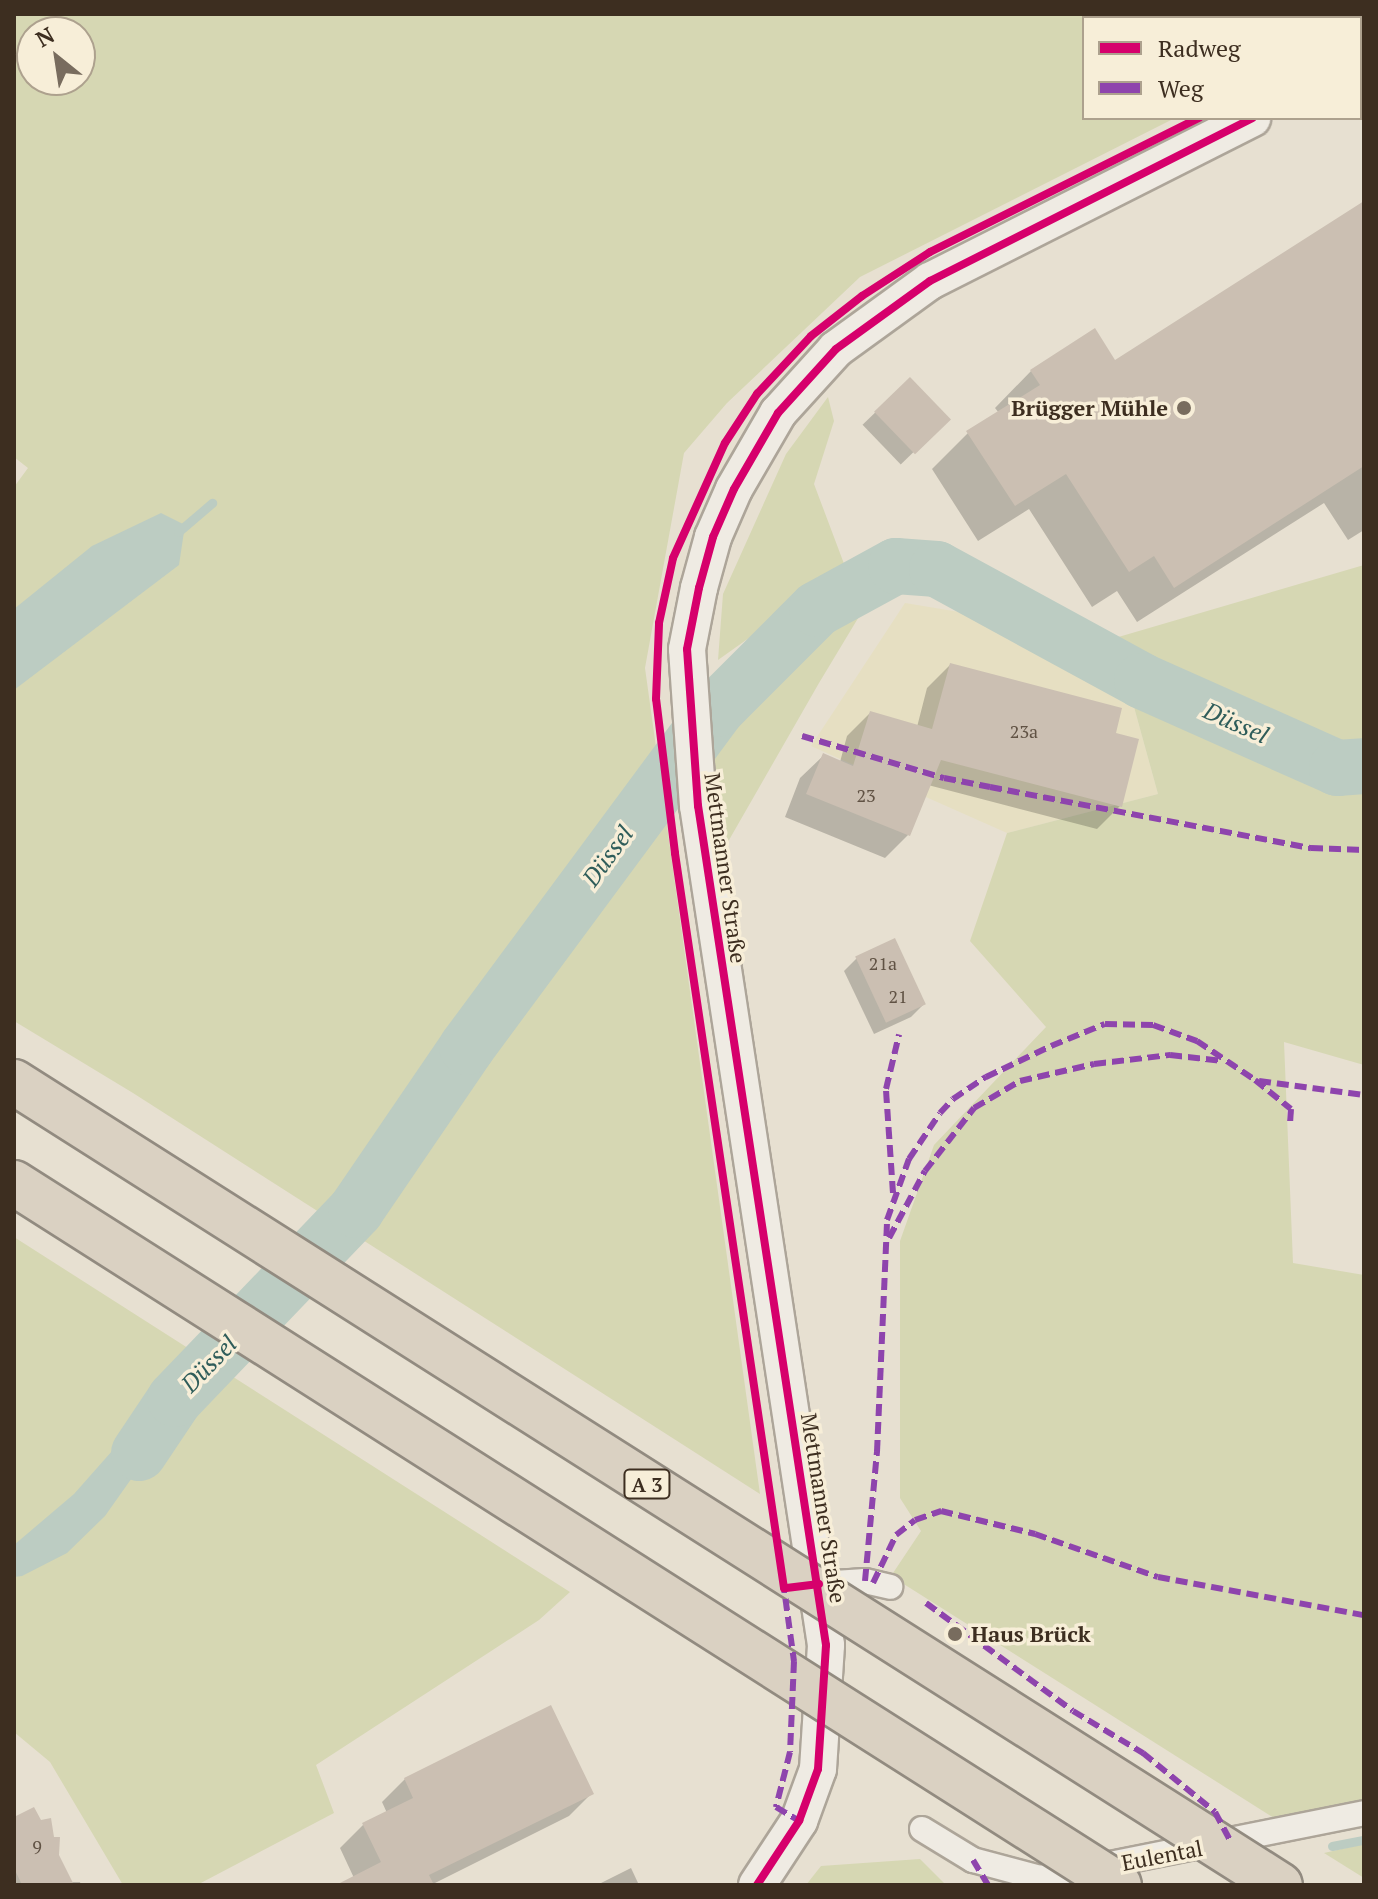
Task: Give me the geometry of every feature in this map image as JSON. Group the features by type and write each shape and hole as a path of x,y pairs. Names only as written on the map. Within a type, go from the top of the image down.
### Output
{"highway":[{"name":"A 3","path":"14,1082 1280,1885"},
{"path":"14,1183 1119,1885"}],"main road":[{"name":"Mettmanner Straße","path":"757,1885 799,1821 818,1769 826,1645 698,806 687,686 687,649 713,537 734,489 778,413 836,349 930,281 1248,120"}],"street":[{"path":"819,1584 865,1581 890,1587"},
{"name":"Eulental","path":"922,1829 973,1860 1040,1878 1364,1813"}],"shaded area":[{"path":"161,513 185,525 179,565 14,690 14,609 92,546"},
{"path":"905,603 1115,638 1158,794 1007,833 811,746"},
{"path":"155,1380 192,1393 105,1516 67,1553 14,1577 14,1545 74,1494 120,1442"}],"green space":[{"path":"14,14 1364,14 1362,23 1362,16 1082,16 1082,120 1171,120 860,277 727,403 684,453 645,668 760,1494 133,1093 14,1021 14,487 28,468 14,457"},
{"path":"828,397 834,421 814,484 846,569 718,660 723,594 786,454"},
{"path":"1364,565 1364,1065 1284,1042 1293,1263 1364,1275 1364,1801 1274,1818 891,1576 921,1531 900,1498 900,1241 934,1145 1046,1027 970,941 1007,833 1158,794 1115,638"},
{"path":"866,605 721,854 711,739 842,612"},
{"path":"14,1237 570,1592 539,1620 316,1765 334,1813 197,1885 123,1885 50,1762 14,1732"},
{"path":"1364,1844 1364,1878 1324,1853"},
{"path":"920,1859 946,1885 806,1885 821,1866"}],"building":[{"name":"Brügger Mühle","path":"1364,201 1364,466 1174,588 1154,556 1129,572 1066,474 1015,506 966,431 1040,385 1030,370 1095,328 1115,360"},
{"path":"910,377 951,419 915,454 874,412"},
{"path":"950,663 1122,708 1116,733 1139,739 1122,807 941,760 910,836 806,794 823,753 853,766 870,711 932,729"},
{"path":"895,938 926,1004 886,1023 855,957"},
{"path":"551,1705 594,1794 429,1875 434,1885 336,1885 381,1862 362,1823 413,1798 404,1778"},
{"path":"34,1807 41,1820 51,1818 54,1837 60,1837 59,1855 74,1885 22,1885 14,1868 14,1817"}],"waterway":[{"path":"178,532 212,503"},
{"name":"Düssel","path":"139,1453 175,1399 356,1210 467,1047 717,709 817,609 896,566 937,569 1142,681 1337,768 1364,766"},
{"path":"1332,1846 1364,1840"}],"marked path":[{"path":"802,736 944,778 1311,848 1364,850"},
{"path":"865,1581 877,1452 887,1220 909,1159 953,1099 986,1077 1105,1024 1153,1025 1197,1041 1255,1080 1291,1109 1290,1124"},
{"path":"893,1193 886,1089 899,1035"},
{"path":"889,1238 925,1171 974,1108 1020,1081 1094,1064 1170,1055 1223,1061"},
{"path":"1259,1081 1364,1095"},
{"path":"873,1583 896,1535 915,1520 941,1511 1035,1534 1158,1577 1364,1615"},
{"path":"783,1581 794,1661 790,1752 776,1807 799,1821"},
{"path":"926,1603 1073,1711 1143,1753 1215,1812 1231,1842"},
{"path":"973,1860 988,1885"}],"cycle path":[{"path":"819,1584 784,1588 675,853 656,699 659,623 673,558 725,443 757,394 811,336 862,296 930,252 1195,120"},
{"path":"757,1885 799,1821 818,1769 826,1645 698,806 687,649 713,537 734,489 778,413 836,349 930,281 1248,120"}],"place":[{"name":"Brügger Mühle","path":"1184,408"},
{"name":"Haus Brück","path":"955,1634"}]}
